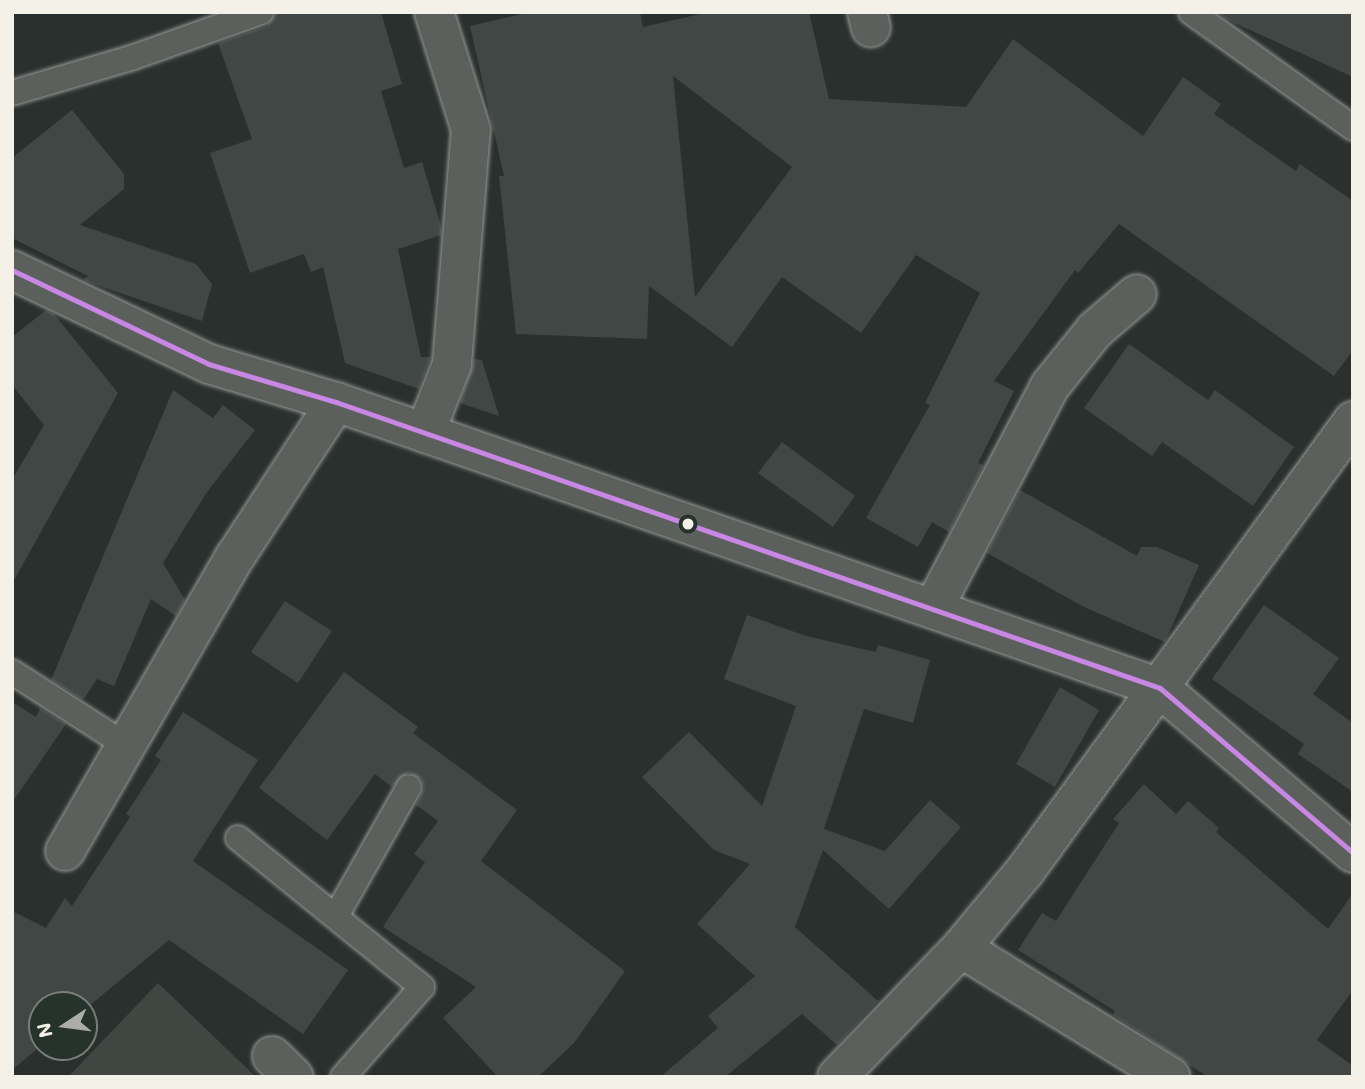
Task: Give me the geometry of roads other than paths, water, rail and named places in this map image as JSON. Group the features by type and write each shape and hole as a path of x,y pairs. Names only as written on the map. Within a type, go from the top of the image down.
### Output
{"street":[{"path":"425,433 452,364 471,130 435,12"},
{"path":"12,270 209,364 336,402 736,544 934,607 1160,688 1352,850"},
{"path":"934,607 1050,386 1095,330 1137,293"},
{"path":"65,851 124,744 234,557 336,402"},
{"path":"837,1077 961,948 1160,688 1353,421"},
{"path":"961,948 1171,1077"}],"lane":[{"path":"12,93 131,58 261,12"},
{"path":"1191,12 1353,128"},
{"path":"12,672 124,744"},
{"path":"336,916 409,787"},
{"path":"238,838 422,987 343,1077"}]}
